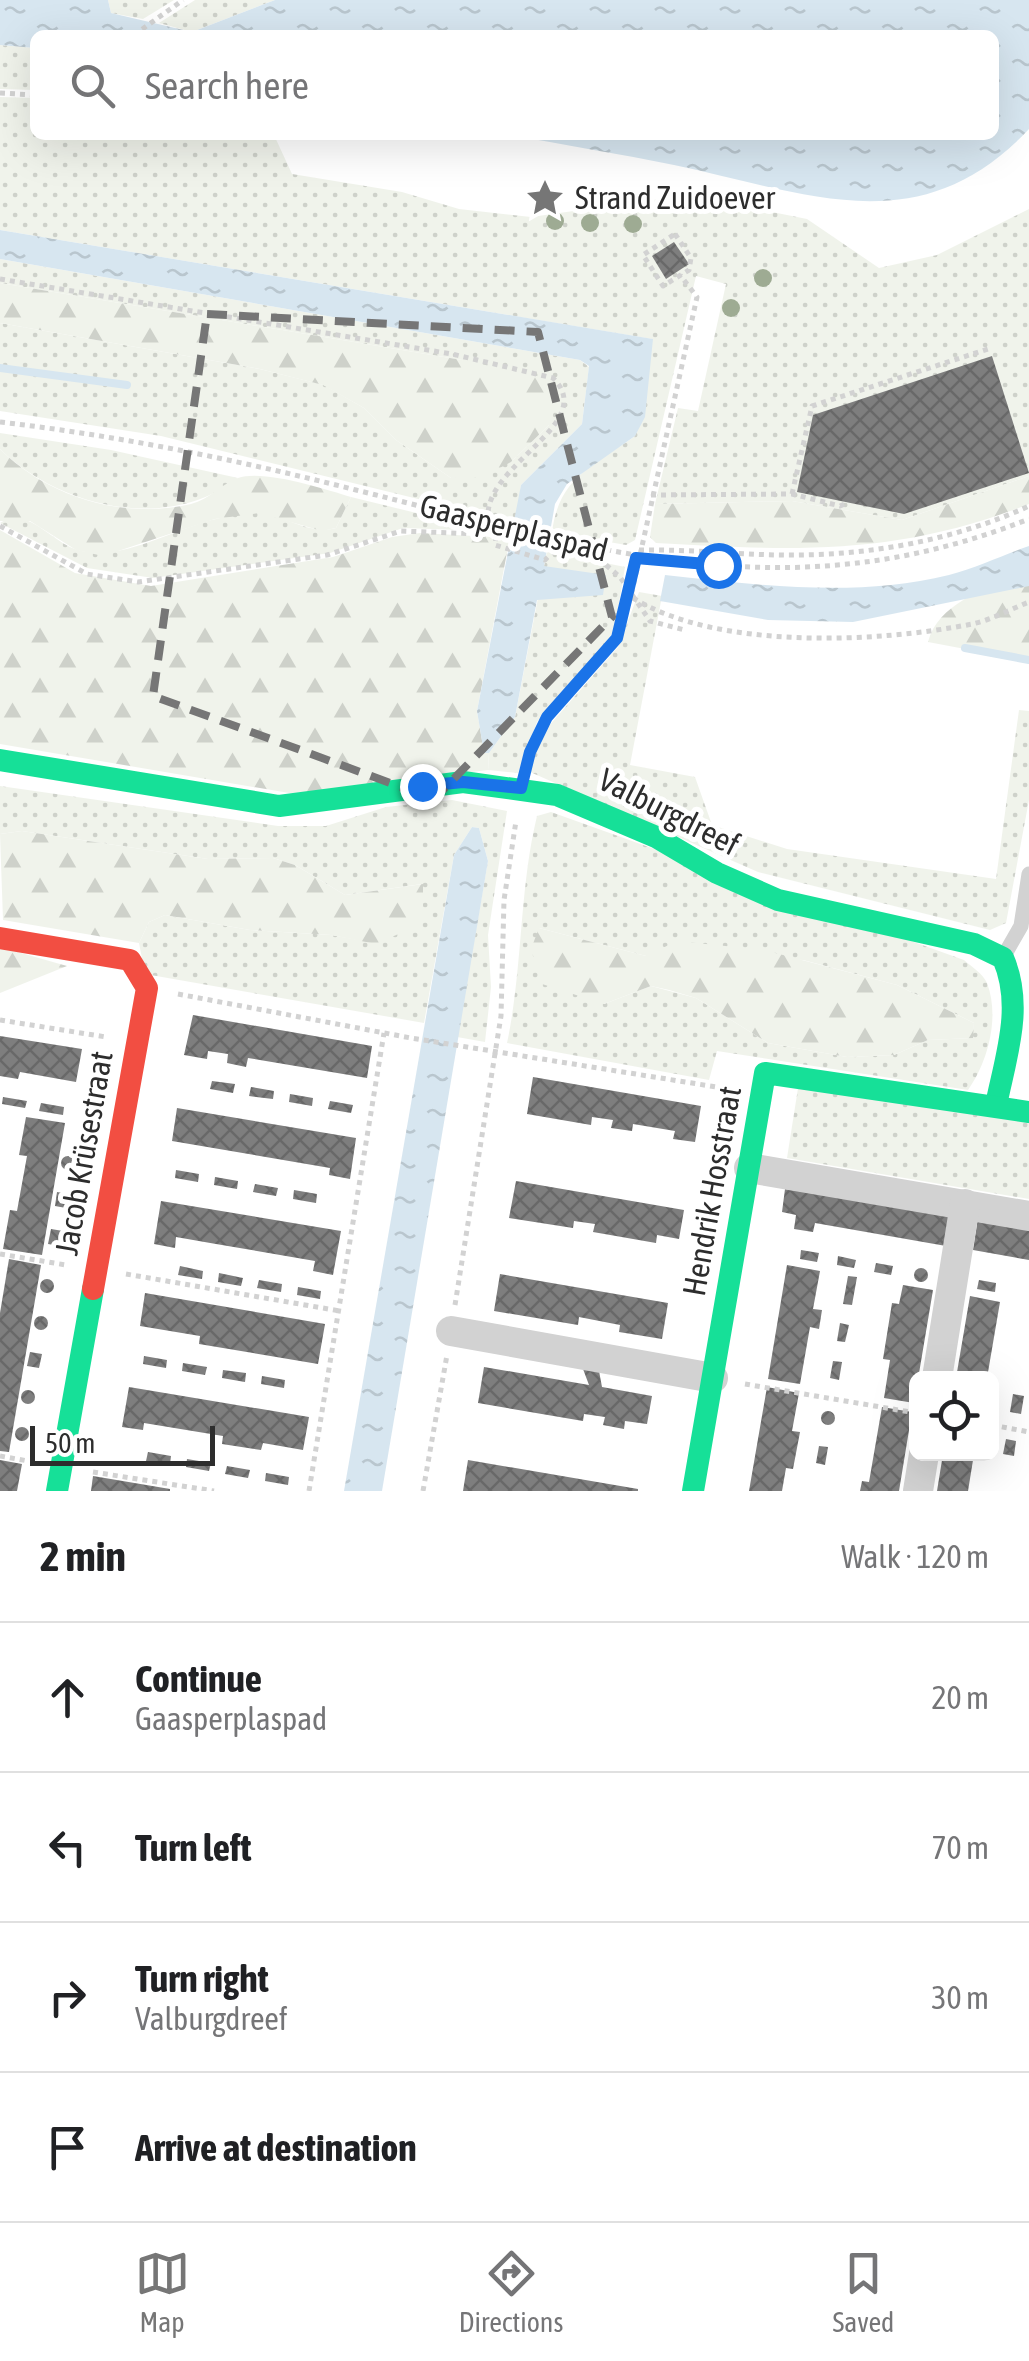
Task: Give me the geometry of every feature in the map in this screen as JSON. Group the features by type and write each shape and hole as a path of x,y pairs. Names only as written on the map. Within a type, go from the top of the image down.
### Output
{"street":[{"name":"Valburgdreef","path":"0,760 278,806 463,782 521,788 597,809 778,900 974,944 1004,958"},
{"path":"0,938 130,960 147,988"},
{"path":"1004,958 1013,980 1012,1016 996,1106 1029,1112"},
{"name":"Jacob Krüsestraat","path":"57,1491 147,988"},
{"name":"Hendrik Hosstraat","path":"693,1491 765,1073 996,1106"},
{"path":"749,1168 1029,1216"},
{"path":"938,1371 965,1204"},
{"path":"451,1332 713,1378"},
{"path":"918,1491 923,1461"}],"lane":[{"path":"1004,958 1020,926 1029,874"}],"path":[{"path":"140,30 184,0"},
{"path":"0,93 30,96"},
{"path":"675,234 691,258 689,270 680,275 664,286 643,256 675,234"},
{"path":"423,1491 496,1050 504,900 521,788 530,752 547,717 617,638 698,297 680,275"},
{"path":"0,279 452,354 553,378 564,388 567,402 558,421 498,486 488,504 489,523"},
{"path":"792,494 812,406 992,348"},
{"name":"Gaasperplaspad","path":"0,422 176,449 489,523 500,531 559,546 765,569 939,550 1029,519"},
{"path":"652,495 792,494 840,506 847,503"},
{"path":"638,554 802,555 883,548 958,533 1029,506"},
{"path":"0,526 87,574 138,582 328,555 401,531 500,531 495,545 528,557 550,560 559,546 599,559 620,577 650,621 685,630"},
{"path":"630,596 678,618 770,636 872,637 975,624 1029,602"},
{"path":"147,988 411,1038 761,1095"},
{"path":"0,1020 137,1042"},
{"path":"308,1491 384,1033"},
{"path":"0,1254 340,1310"},
{"path":"713,1378 909,1411"},
{"path":"999,1426 1029,1432"},
{"path":"0,1456 214,1491"}],"highlighted area":[{"path":"207,314 538,332 612,617 434,799 153,696"}],"green space":[{"path":"108,0 174,0 143,19 111,13"},
{"path":"195,0 275,0 197,30 159,23"},
{"path":"0,45 30,48 30,90 0,89"},
{"path":"0,97 30,98 30,140 276,140 292,174 402,192 459,209 531,217 687,195 807,219 879,268 937,255 1029,209 1029,476 902,520 792,501 655,504 678,408 698,411 726,284 696,276 635,540 626,545 552,532 556,513 570,485 635,436 652,339 0,230"},
{"path":"0,259 580,360 589,367 582,424 521,485 516,523 161,436 0,411 0,323 260,369 324,385 364,408 396,440 451,478 511,462 549,425 462,360 0,283"},
{"path":"0,283 462,360 537,376 561,393 549,425 511,462 483,477 451,478 396,440 364,408 323,385 260,369 0,323"},
{"path":"0,433 111,450 238,478 210,495 180,505 148,509 115,506 83,499 25,469 0,449"},
{"path":"0,449 19,466 64,492 113,506 139,509 191,504 249,476 294,481 351,497 336,528 322,531 259,513 215,519 103,556 76,550 30,521 0,521"},
{"path":"1029,476 1029,504 980,521 889,541 754,548 656,543 650,537 655,504 792,501 902,520"},
{"path":"351,497 490,531 403,528 330,553 153,578 87,568 0,523 10,519 29,521 75,549 110,552 245,513 271,515 317,529 336,528"},
{"path":"0,530 75,573 151,586 333,557 392,537 420,533 492,537 509,542 477,711 484,752 489,753 488,770 295,794 0,744"},
{"path":"547,551 625,567 615,627 606,646 537,722 518,773 488,770 489,753 515,717"},
{"path":"1029,571 1029,661 928,642 934,628 956,605"},
{"path":"639,592 662,596 630,765 695,777 712,825 787,849 996,879 1019,710 1029,711 1029,800 1006,923 990,930 758,872 530,772 540,736 618,647"},
{"path":"0,786 278,826 326,826 386,807 452,800 507,811 488,935 491,987 485,1042 457,1037 488,861 479,828 472,827 454,855 424,1023 145,974 139,943 149,922 165,915 250,930 331,935 376,943 422,884 345,895 295,865 273,858 208,859 22,831 0,834"},
{"path":"551,812 964,960 985,980 991,996 990,1039 975,1079 968,1090 717,1051 709,1080 507,1043 537,816","holes":["539,928 646,956 803,960 897,985 974,1023 972,1038 928,1040 894,1055 847,1057 768,1043 696,998 651,986 604,1004"]},
{"path":"22,831 208,859 273,858 295,865 345,895 423,884 423,923 376,944 331,935 250,930 165,915 149,922 139,943 3,920 0,834"},
{"path":"539,928 646,956 677,941 764,950 897,985 974,1023 973,1038 928,1040 894,1055 847,1057 768,1043 696,998 651,986 604,1004 542,984 531,949"},
{"path":"0,947 67,966 0,993"},
{"path":"799,1082 1029,1123 1029,1199 787,1158"}],"water":[{"path":"0,0 108,0 111,13 183,30 30,30 30,48 0,45"},
{"path":"275,0 1029,0 1029,129 988,165 946,188 904,199 860,201 770,188 674,165 537,140 999,140 999,30 197,30"},
{"path":"0,230 653,339 645,417 635,436 567,484 555,504 544,566 606,575 603,595 537,600 515,717 489,753 484,753 477,711 521,485 582,424 589,366 580,360 0,259"},
{"path":"1029,546 1029,586 853,622 768,620 660,601 665,575 807,587 878,586 949,575"},
{"path":"472,827 479,828 488,861 382,1491 344,1491 454,855"}],"building":[{"path":"674,242 689,264 666,279 652,256"},
{"path":"992,356 1029,473 904,514 797,492 813,415"},
{"path":"193,1015 372,1046 367,1078 248,1058 246,1067 227,1063 228,1054 208,1051 207,1059 184,1055"},
{"path":"0,1036 82,1049 76,1082 20,1072 18,1079 0,1076"},
{"path":"533,1077 701,1106 695,1142 673,1139 675,1131 633,1124 632,1131 611,1128 613,1120 592,1117 591,1125 527,1114"},
{"path":"212,1081 235,1084 233,1093 210,1089"},
{"path":"251,1087 274,1091 273,1099 249,1096"},
{"path":"290,1094 313,1098 312,1106 289,1102"},
{"path":"3,1097 27,1101 25,1108 2,1104"},
{"path":"330,1101 353,1105 351,1113 328,1109"},
{"path":"41,1103 64,1107 63,1115 39,1111"},
{"path":"177,1108 356,1138 350,1179 329,1175 330,1168 172,1141"},
{"path":"26,1117 65,1123 42,1255 3,1249 10,1210 17,1211 27,1156 19,1155"},
{"path":"68,1156 75,1163 68,1170 61,1163"},
{"path":"176,1170 199,1174 198,1182 175,1178"},
{"path":"215,1177 238,1181 237,1189 214,1185"},
{"path":"516,1181 684,1210 679,1239 657,1235 656,1243 593,1232 595,1224 574,1221 573,1228 509,1218"},
{"path":"255,1184 278,1188 276,1196 253,1192"},
{"path":"785,1189 951,1214 946,1246 815,1223 813,1232 794,1229 796,1215 782,1212"},
{"path":"294,1190 317,1194 316,1203 293,1199"},
{"path":"57,1192 69,1194 66,1208 55,1206"},
{"path":"161,1201 341,1231 333,1275 313,1271 315,1261 176,1237 175,1248 154,1244"},
{"path":"978,1218 1029,1227 1029,1260 973,1250"},
{"path":"51,1229 63,1231 60,1246 48,1244"},
{"path":"801,1250 819,1253 817,1262 800,1259"},
{"path":"838,1256 856,1260 854,1268 837,1265"},
{"path":"9,1259 41,1265 9,1452 0,1451 0,1313"},
{"path":"876,1263 893,1266 891,1275 874,1272"},
{"path":"787,1265 820,1271 813,1309 822,1310 819,1329 810,1327 800,1384 768,1379"},
{"path":"180,1266 203,1271 202,1279 178,1275"},
{"path":"921,1268 928,1275 921,1282 914,1275"},
{"path":"219,1273 243,1278 241,1286 218,1282"},
{"path":"500,1274 668,1303 662,1339 619,1332 620,1325 579,1317 578,1325 494,1311"},
{"path":"848,1276 857,1277 852,1305 843,1304"},
{"path":"47,1279 54,1286 47,1293 40,1286"},
{"path":"259,1280 282,1284 281,1292 257,1288"},
{"path":"979,1280 996,1283 995,1292 977,1289"},
{"path":"903,1285 933,1290 919,1371 909,1371 909,1402 884,1398 890,1360 883,1359 892,1303 899,1304"},
{"path":"298,1287 321,1291 320,1299 297,1295"},
{"path":"145,1293 325,1324 318,1364 199,1344 200,1336 140,1326"},
{"path":"970,1296 1000,1302 988,1371 957,1371"},
{"path":"41,1316 48,1323 41,1330 34,1323"},
{"path":"840,1323 849,1325 845,1342 837,1341"},
{"path":"30,1352 42,1354 39,1368 27,1366"},
{"path":"144,1356 167,1360 166,1368 143,1364"},
{"path":"833,1361 842,1362 839,1380 830,1378"},
{"path":"183,1363 207,1367 205,1375 182,1371"},
{"path":"484,1367 589,1385 583,1369 599,1371 602,1387 652,1396 647,1424 625,1421 624,1429 603,1425 605,1417 584,1414 583,1421 478,1403"},
{"path":"223,1370 246,1373 245,1382 222,1378"},
{"path":"262,1376 285,1380 284,1388 261,1384"},
{"path":"129,1387 309,1417 303,1450 263,1443 261,1450 222,1444 223,1436 144,1423 143,1430 122,1427"},
{"path":"767,1387 799,1393 792,1431 800,1432 793,1469 786,1468 782,1491 749,1491"},
{"path":"28,1390 35,1397 28,1404 21,1397"},
{"path":"1013,1394 1024,1396 1021,1414 1010,1412"},
{"path":"882,1407 909,1412 899,1491 860,1491 862,1481 869,1482"},
{"path":"828,1411 835,1418 828,1425 821,1418"},
{"path":"22,1427 29,1434 22,1441 15,1434"},
{"path":"1006,1439 1016,1441 1014,1456 1003,1454"},
{"path":"819,1446 828,1447 825,1465 816,1463"},
{"path":"148,1452 171,1456 170,1464 146,1461"},
{"path":"187,1459 211,1463 209,1471 186,1467"},
{"path":"0,1460 22,1464 17,1491 0,1491"},
{"path":"468,1460 638,1489 638,1491 463,1491"},
{"path":"942,1461 973,1461 968,1491 937,1491"},
{"path":"227,1466 250,1470 248,1478 225,1474"},
{"path":"266,1473 289,1477 288,1485 265,1481"},
{"path":"93,1476 170,1489 170,1491 91,1491"}],"waterway":[{"path":"0,368 127,385"},
{"path":"965,648 1029,660"}],"traffic: fast":[{"path":"0,760 279,806 463,782 557,795 656,837 717,873 778,900 974,944 1003,958 1013,1013 996,1105"},
{"path":"693,1491 765,1073 1029,1112"},
{"path":"57,1491 93,1289"}],"traffic: jam":[{"path":"0,938 130,960 147,988 93,1289"}],"place":[{"name":"Strand Zuidoever","path":"545,198"}],"route":[{"path":"422,786 463,782 521,788 530,752 547,717 617,638 636,558 718,565"}]}
